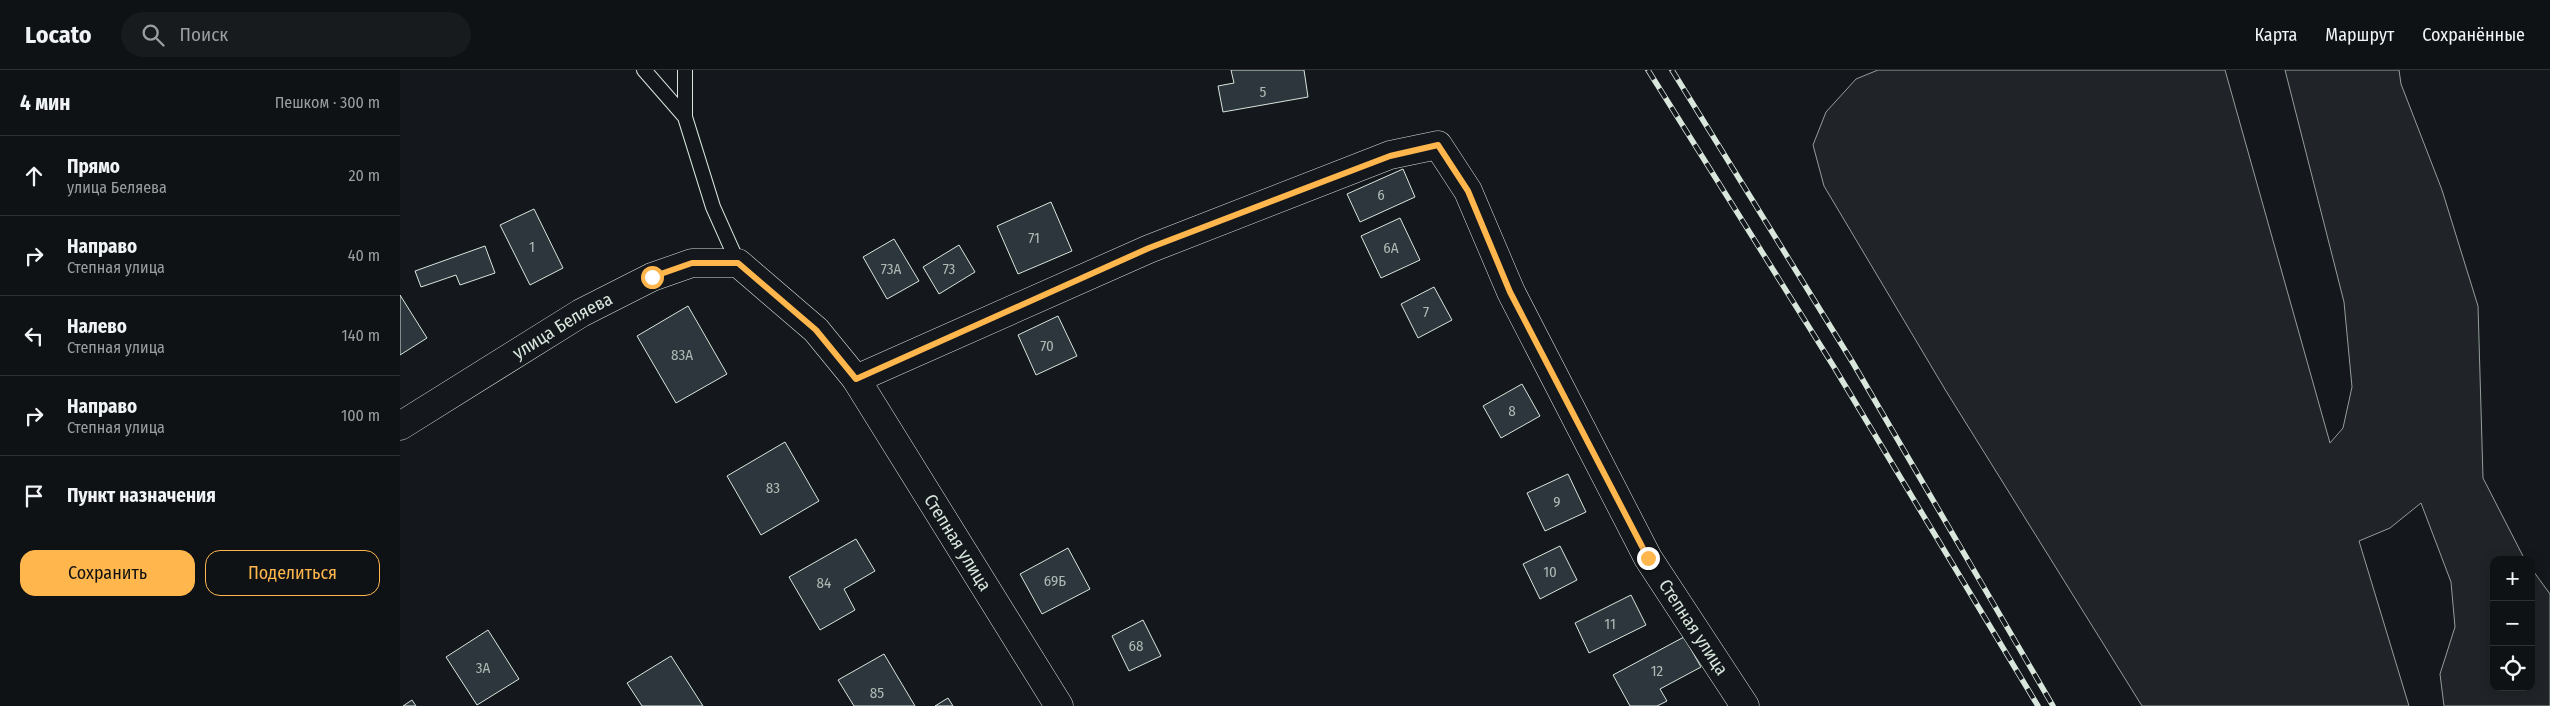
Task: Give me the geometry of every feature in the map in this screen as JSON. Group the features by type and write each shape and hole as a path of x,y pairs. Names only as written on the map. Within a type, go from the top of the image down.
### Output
{"street":[{"name":"Степная улица","path":"856,379 1149,248 1390,156 1438,145 1468,191 1510,292 1648,558 1745,706"},
{"name":"улица Беляева","path":"400,426 581,313 652,277 692,263 738,263"},
{"name":"Степная улица","path":"738,263 816,330 856,379 1059,706"}],"lane":[{"path":"644,70 685,117"},
{"path":"685,70 685,117 713,207 738,263"}],"shaded area":[{"path":"1878,70 2225,70 2330,443 2343,428 2352,387 2344,302 2285,70 2399,70 2401,84 2442,190 2478,306 2483,478 2523,556 2490,556 2490,691 2535,691 2535,573 2550,594 2550,706 2444,706 2440,674 2455,627 2451,582 2421,503 2390,528 2359,541 2409,706 2142,706 1946,391 1824,186 1813,145 1826,112 1856,79"}],"building":[{"path":"1231,70 1304,70 1308,97 1223,112 1218,86 1234,83"},
{"path":"1403,169 1415,197 1360,222 1347,194"},
{"path":"1051,202 1072,251 1018,274 997,226"},
{"path":"534,209 563,268 530,285 500,225"},
{"path":"1400,218 1420,260 1381,278 1361,236"},
{"path":"894,239 919,281 887,299 863,257"},
{"path":"959,245 975,272 939,294 923,267"},
{"path":"485,246 495,273 460,285 456,275 421,287 415,271"},
{"path":"1434,287 1452,320 1418,338 1401,304"},
{"path":"400,295 427,338 400,355"},
{"path":"688,306 727,374 676,403 637,336"},
{"path":"1058,316 1077,356 1036,375 1018,335"},
{"path":"1522,384 1540,416 1501,438 1483,406"},
{"path":"785,442 819,501 761,535 727,476"},
{"path":"1568,474 1586,512 1545,531 1527,493"},
{"path":"856,539 875,571 844,589 855,610 820,630 789,577"},
{"path":"1560,546 1577,580 1540,599 1523,564"},
{"path":"1068,548 1090,589 1042,614 1020,574"},
{"path":"1631,595 1646,625 1589,653 1575,623"},
{"path":"1143,620 1161,656 1129,671 1112,636"},
{"path":"488,630 519,679 477,705 446,657"},
{"path":"1684,637 1701,667 1660,689 1667,701 1657,706 1630,706 1613,675"},
{"path":"884,654 915,706 854,706 838,680"},
{"path":"671,656 703,706 642,706 627,683"},
{"path":"948,698 953,706 935,706"},
{"path":"412,700 416,706 403,706"}],"railway":[{"path":"1648,70 1834,367 2038,706"},
{"path":"1672,70 1853,363 2053,706"}],"route":[{"path":"652,277 692,263 738,263 816,330 856,379 1149,248 1390,156 1438,145 1468,191 1510,292 1648,558"}]}
